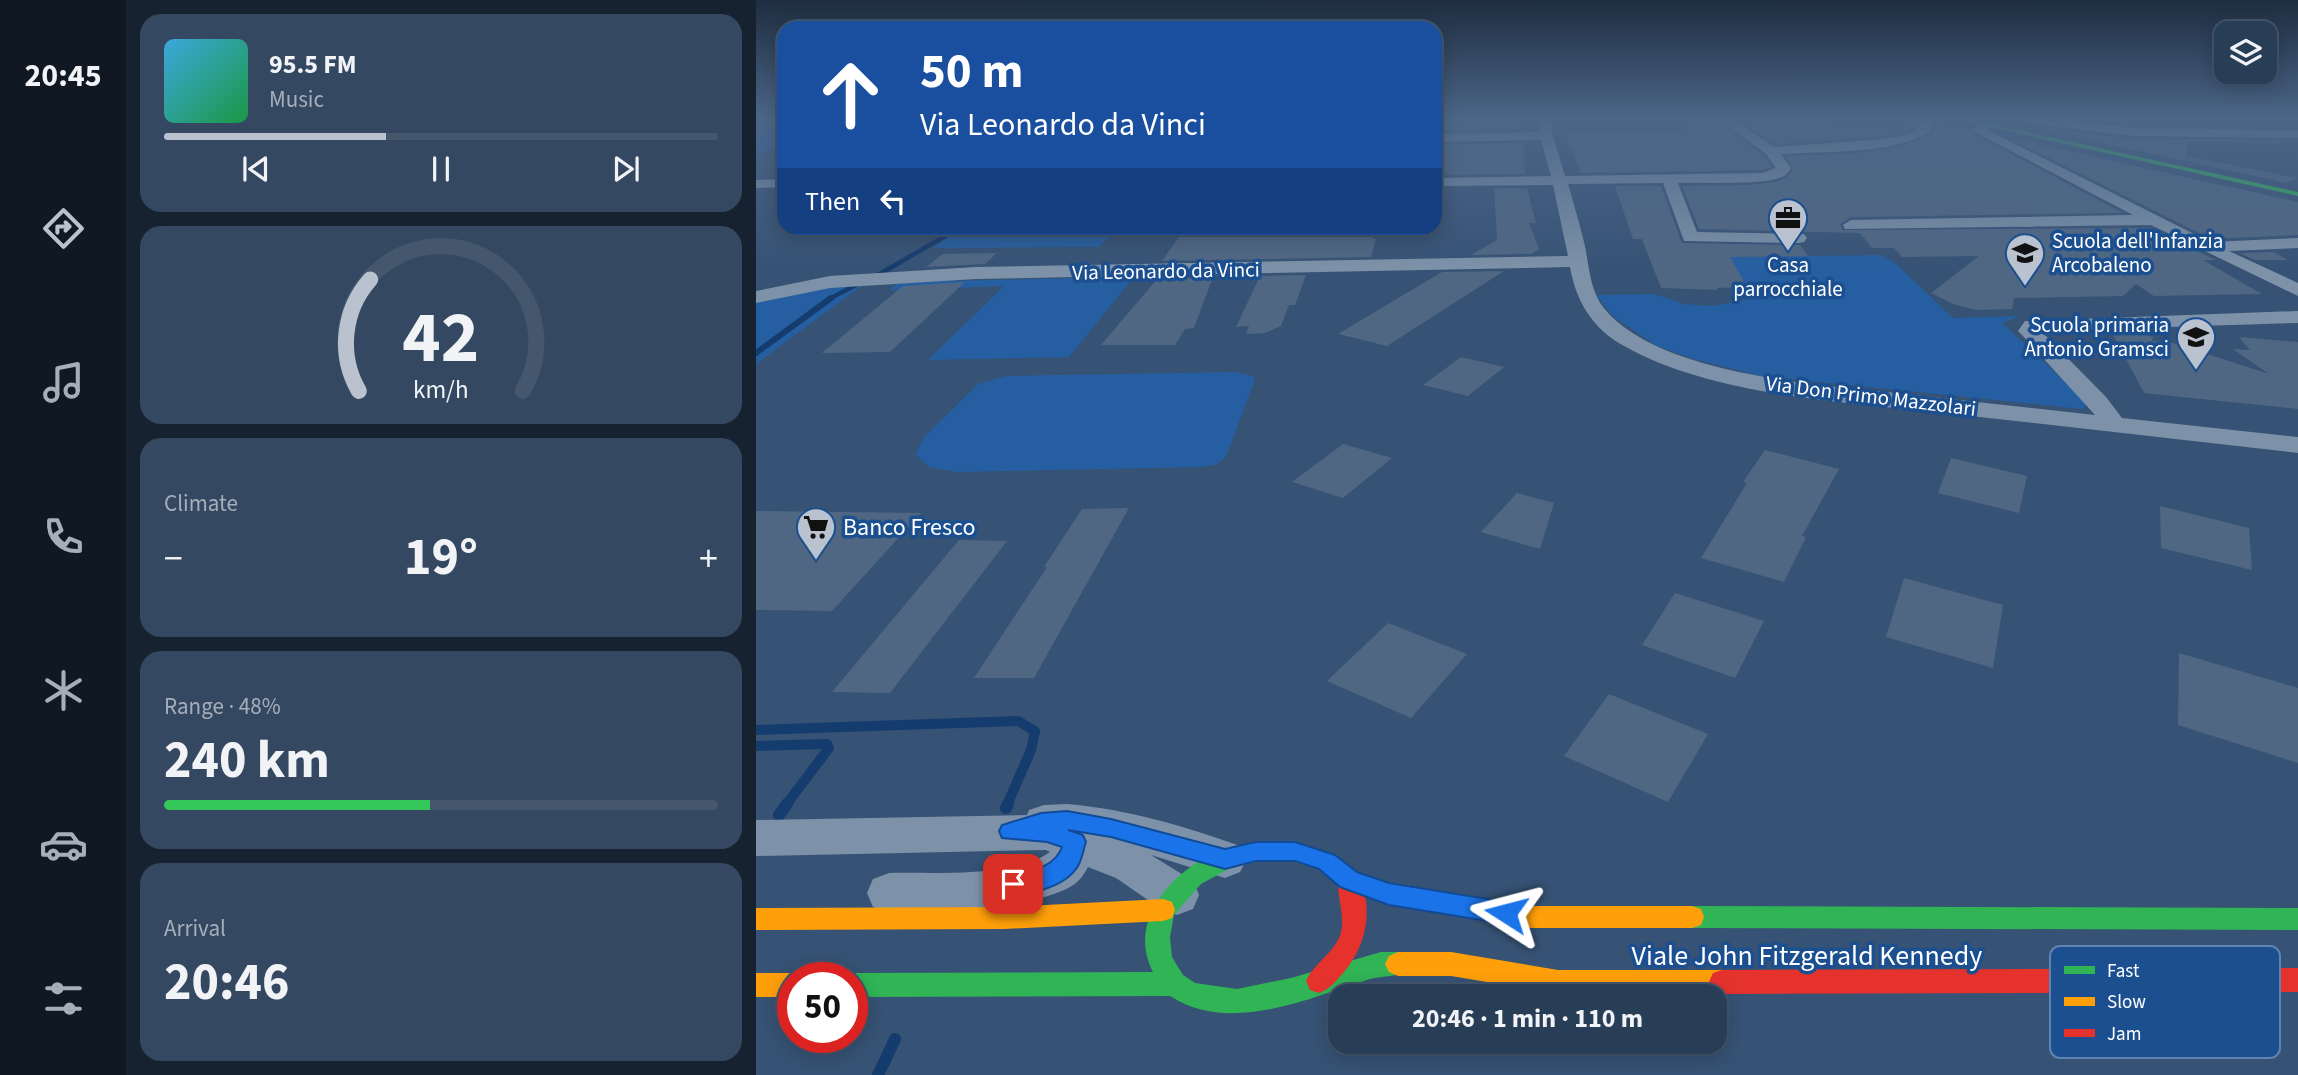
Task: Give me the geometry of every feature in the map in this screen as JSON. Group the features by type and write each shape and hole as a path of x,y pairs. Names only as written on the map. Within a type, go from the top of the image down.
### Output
{"main road":[{"path":"2180,168 2298,194"},
{"name":"Viale John Fitzgerald Kennedy","path":"1170,903 1193,877 1225,859 1256,852 1295,852 1327,862 1349,880 1389,894 1530,917 2298,919"},
{"name":"Viale John Fitzgerald Kennedy","path":"1319,981 1349,948 1357,913 1349,880"},
{"path":"756,919 966,919 1170,903 1158,937 1160,959 1174,984"},
{"name":"Viale John Fitzgerald Kennedy","path":"868,985 1174,984 1191,996 1237,1002 1291,991 1381,964 1451,964 1558,982 2050,981"},
{"name":"Viale John Fitzgerald Kennedy","path":"2280,980 2298,980"},
{"path":"756,985 777,985"}],"street":[{"name":"Via Don Primo Mazzolari","path":"1556,168 1578,261 1593,308 1606,324 1628,340 1676,362 1741,379 1797,389 2298,445"},
{"path":"1442,182 1772,176 1784,168"},
{"path":"2052,168 2205,246 2298,289"},
{"path":"1669,179 1690,237 1798,238"},
{"path":"756,184 777,183"},
{"path":"1851,225 2157,220"},
{"path":"2205,246 2298,243"},
{"name":"Via Leonardo da Vinci","path":"756,297 830,282 976,273 1294,269 1578,261"},
{"path":"2114,424 2098,402 2029,331 2032,325 2298,317"},
{"path":"1010,831 1041,823 1067,821 1111,828 1225,859"},
{"path":"756,838 959,836 1010,831 1048,832 1131,865 1170,903"},
{"path":"756,900 986,889 1041,880 1068,863 1075,842"}],"shaded area":[{"path":"951,235 1111,235 1099,247 933,248"},
{"path":"1882,255 1895,263 1953,318 2021,316 2002,323 2088,403 2082,409 1761,376 1693,359 1657,346 1614,317 1596,295 1655,294 1684,304 1712,306 1747,300 1748,290 1742,278 1732,278 1721,257"},
{"path":"1134,277 1069,357 928,360 1004,286 890,290 898,283"},
{"path":"864,284 756,364 756,302 810,289"},
{"path":"1235,372 1254,376 1254,382 1226,457 1216,465 957,472 929,467 916,455 923,438 978,384 1007,376"}],"building":[{"path":"1445,168 1525,168 1525,174 1445,175"},
{"path":"1579,168 1768,168 1762,170 1581,173"},
{"path":"2038,168 2123,213 1851,217 1840,224 1843,230 2150,228 2216,260 2203,260 2262,294 2154,296 2136,284 2123,296 2014,298 2012,309 1976,310 1953,304 1931,293 1979,256 1902,257 1894,248 1872,248 1860,233 1699,229 1682,186 1776,182 1786,178 1793,169"},
{"path":"2069,168 2145,168 2298,202 2298,235 2211,239"},
{"path":"2219,168 2247,168 2297,178 2287,183"},
{"path":"1615,186 1661,186 1682,243 1800,245 1808,256 1730,257 1747,287 1717,288 1718,290 1661,288 1642,239 1633,239"},
{"path":"1494,188 1527,188 1536,223 1529,223 1539,249 1531,254 1471,255 1497,240"},
{"path":"1180,235 1374,235 1373,239 1376,239 1371,257 1162,261"},
{"path":"2274,252 2288,260 2254,260 2240,253"},
{"path":"997,253 985,264 926,267 943,254"},
{"path":"1504,271 1387,346 1338,334 1442,272"},
{"path":"1306,275 1295,305 1289,305 1281,326 1265,333 1246,334 1249,326 1236,327 1260,276"},
{"path":"1213,277 1194,328 1185,329 1175,345 1101,345 1158,278"},
{"path":"965,282 890,352 822,353 903,286"},
{"path":"2111,331 2134,331 2153,337 2152,341 2173,343 2269,374 2233,349 2250,350 2239,337 2298,342 2298,409 2144,393"},
{"path":"1461,357 1504,367 1468,396 1423,385"},
{"path":"1343,444 1392,458 1343,498 1292,482"},
{"path":"1765,450 1839,469 1802,536 1806,537 1784,582 1701,558 1747,483 1743,482"},
{"path":"1951,458 2027,476 2019,513 1938,493"},
{"path":"1517,493 1554,503 1540,549 1481,532"},
{"path":"2160,506 2249,528 2252,570 2161,548"},
{"path":"1129,508 1034,678 974,678 1082,509"},
{"name":"Banco Fresco","path":"756,511 921,513 832,611 756,610"},
{"path":"959,540 1007,541 890,693 832,692"},
{"path":"1904,578 2003,605 1993,668 1886,637"},
{"path":"1675,593 1764,621 1735,678 1642,645"},
{"path":"1388,623 1467,654 1411,718 1327,681"},
{"path":"2179,653 2298,688 2298,763 2178,725"},
{"path":"1609,694 1708,734 1668,802 1564,756"}],"waterway":[{"path":"878,275 947,235"},
{"path":"829,299 856,285"},
{"path":"756,353 831,298"},
{"path":"756,730 1018,721 1035,731 1031,750 1007,805"},
{"path":"756,746 827,744 829,748 786,805"},
{"path":"779,815 787,804"},
{"path":"1006,808 1008,804"},
{"path":"878,1075 895,1039"}],"traffic: fast":[{"path":"2181,168 2298,194"},
{"path":"1381,891 1349,880 1327,862 1295,852 1256,852 1225,859 1193,877 1163,910 1158,937 1160,959 1174,984 1191,995 1237,1002 1291,991 1381,964 1398,964"},
{"path":"1692,917 2298,919"},
{"path":"868,985 1174,984"}],"traffic: slow":[{"path":"1381,891 1530,917 1692,917"},
{"path":"756,919 1004,918 1163,910"},
{"path":"1398,964 1451,964 1558,982 1722,982"},
{"path":"756,985 777,985"}],"traffic: jam":[{"path":"1319,981 1341,956 1352,936 1355,913 1349,880"},
{"path":"2280,980 2298,980"},
{"path":"1722,982 2050,981"}],"place":[{"name":"Casa parrocchiale","path":"1788,252"},
{"name":"Scuola dell'Infanzia Arcobaleno","path":"2025,287"},
{"name":"Scuola primaria Antonio Gramsci","path":"2196,371"},
{"name":"Banco Fresco","path":"816,561"}],"route":[{"path":"1013,884 1041,880 1068,863 1075,842 1048,832 1010,831 1041,823 1067,821 1111,828 1225,859 1256,852 1295,852 1327,862 1349,880 1389,894 1506,913"}]}
